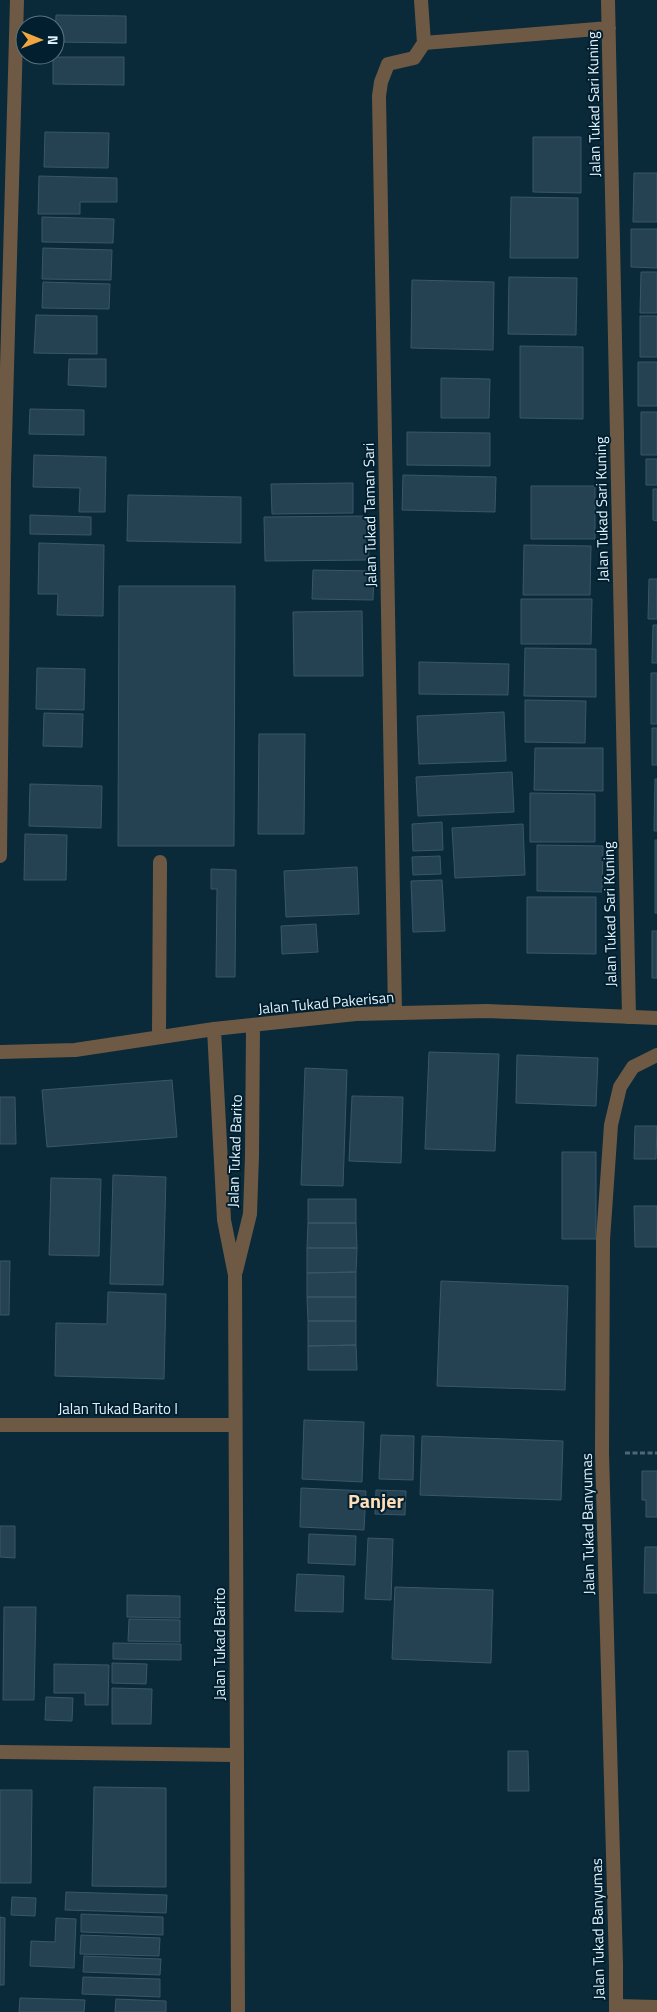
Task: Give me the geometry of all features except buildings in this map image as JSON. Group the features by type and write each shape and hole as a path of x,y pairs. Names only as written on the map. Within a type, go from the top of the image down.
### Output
{"street":[{"path":"0,856 4,478 17,0"},
{"path":"421,0 424,43 609,28"},
{"name":"Jalan Tukad Sari Kuning","path":"608,0 629,1017"},
{"name":"Jalan Tukad Taman Sari","path":"395,1012 379,96 381,82 388,64 414,58 424,43"},
{"path":"159,1036 160,862"},
{"name":"Jalan Tukad Pakerisan","path":"0,1052 75,1050 159,1036 356,1014 487,1010 657,1018"},
{"name":"Jalan Tukad Barito","path":"235,1275 250,1214 253,1026"},
{"name":"Jalan Tukad Barito","path":"214,1029 224,1220 235,1275 238,2012"},
{"name":"Jalan Tukad Banyumas","path":"616,2009 602,1453 603,1240 611,1125 620,1087 632,1067 657,1055"},
{"name":"Jalan Tukad Barito I","path":"0,1425 236,1425"},
{"path":"0,1752 236,1755"},
{"path":"616,2009 657,2007"}],"path":[{"path":"602,1453 657,1453"}],"district":[{"name":"Panjer","path":"376,1501"}]}
